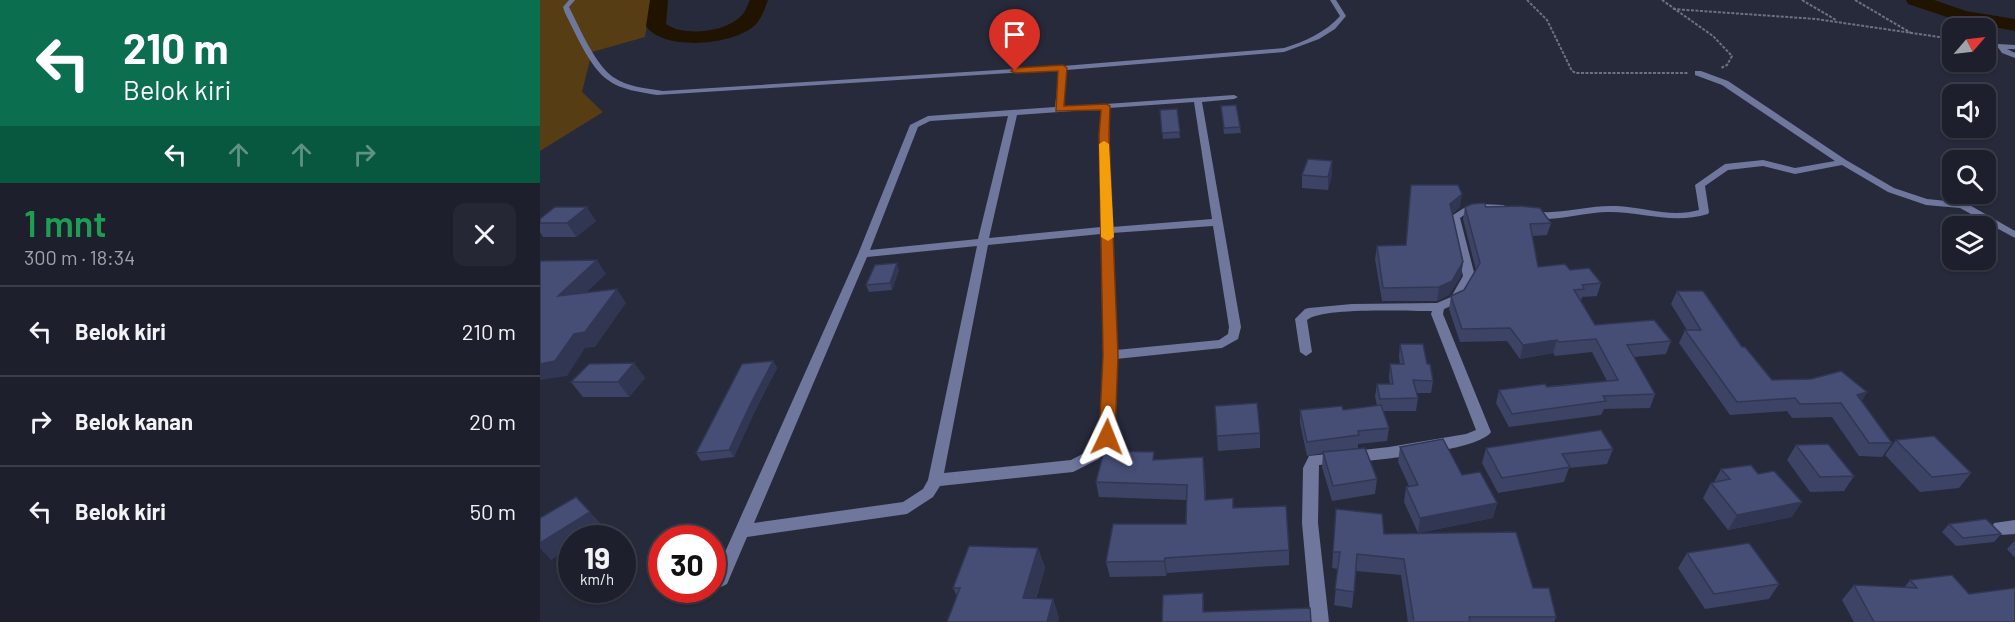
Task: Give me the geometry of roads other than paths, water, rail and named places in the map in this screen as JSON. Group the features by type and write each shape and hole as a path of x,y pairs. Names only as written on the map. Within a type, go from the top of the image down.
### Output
{"street":[{"path":"572,0 566,7 570,19 608,77 640,90 675,92 1063,68 1284,50 1298,46 1339,23 1343,16 1333,0"},
{"path":"2015,47 2001,46 2015,57"},
{"path":"1059,109 1063,68"},
{"path":"1698,73 1725,83 1844,162 1891,190 1926,202 1962,206 2015,235"},
{"path":"726,568 863,254 914,125 928,119 1234,98"},
{"path":"1110,355 1222,344 1234,336 1235,327 1219,222 1198,101"},
{"path":"935,480 1073,466 1088,460 1102,449 1107,437 1110,355 1104,135 1106,106"},
{"path":"742,531 907,508 928,493 935,480 982,242 1013,113"},
{"path":"1306,352 1301,319 1309,312 1352,308 1439,307 1456,299 1469,276 1455,217 1461,212 1484,206 1532,215 1611,209 1673,216 1696,215 1704,212 1700,185 1725,167 1763,163 1795,171 1844,162"},
{"path":"863,254 1107,230 1219,222"},
{"path":"1320,622 1308,486 1310,468 1314,460 1389,453 1469,439 1484,432 1437,314 1439,307"}],"waterway":[{"path":"659,0 656,26 664,32 687,37 716,34 740,27 750,19 759,0"},
{"path":"1915,0 1963,16 2015,25"}]}
